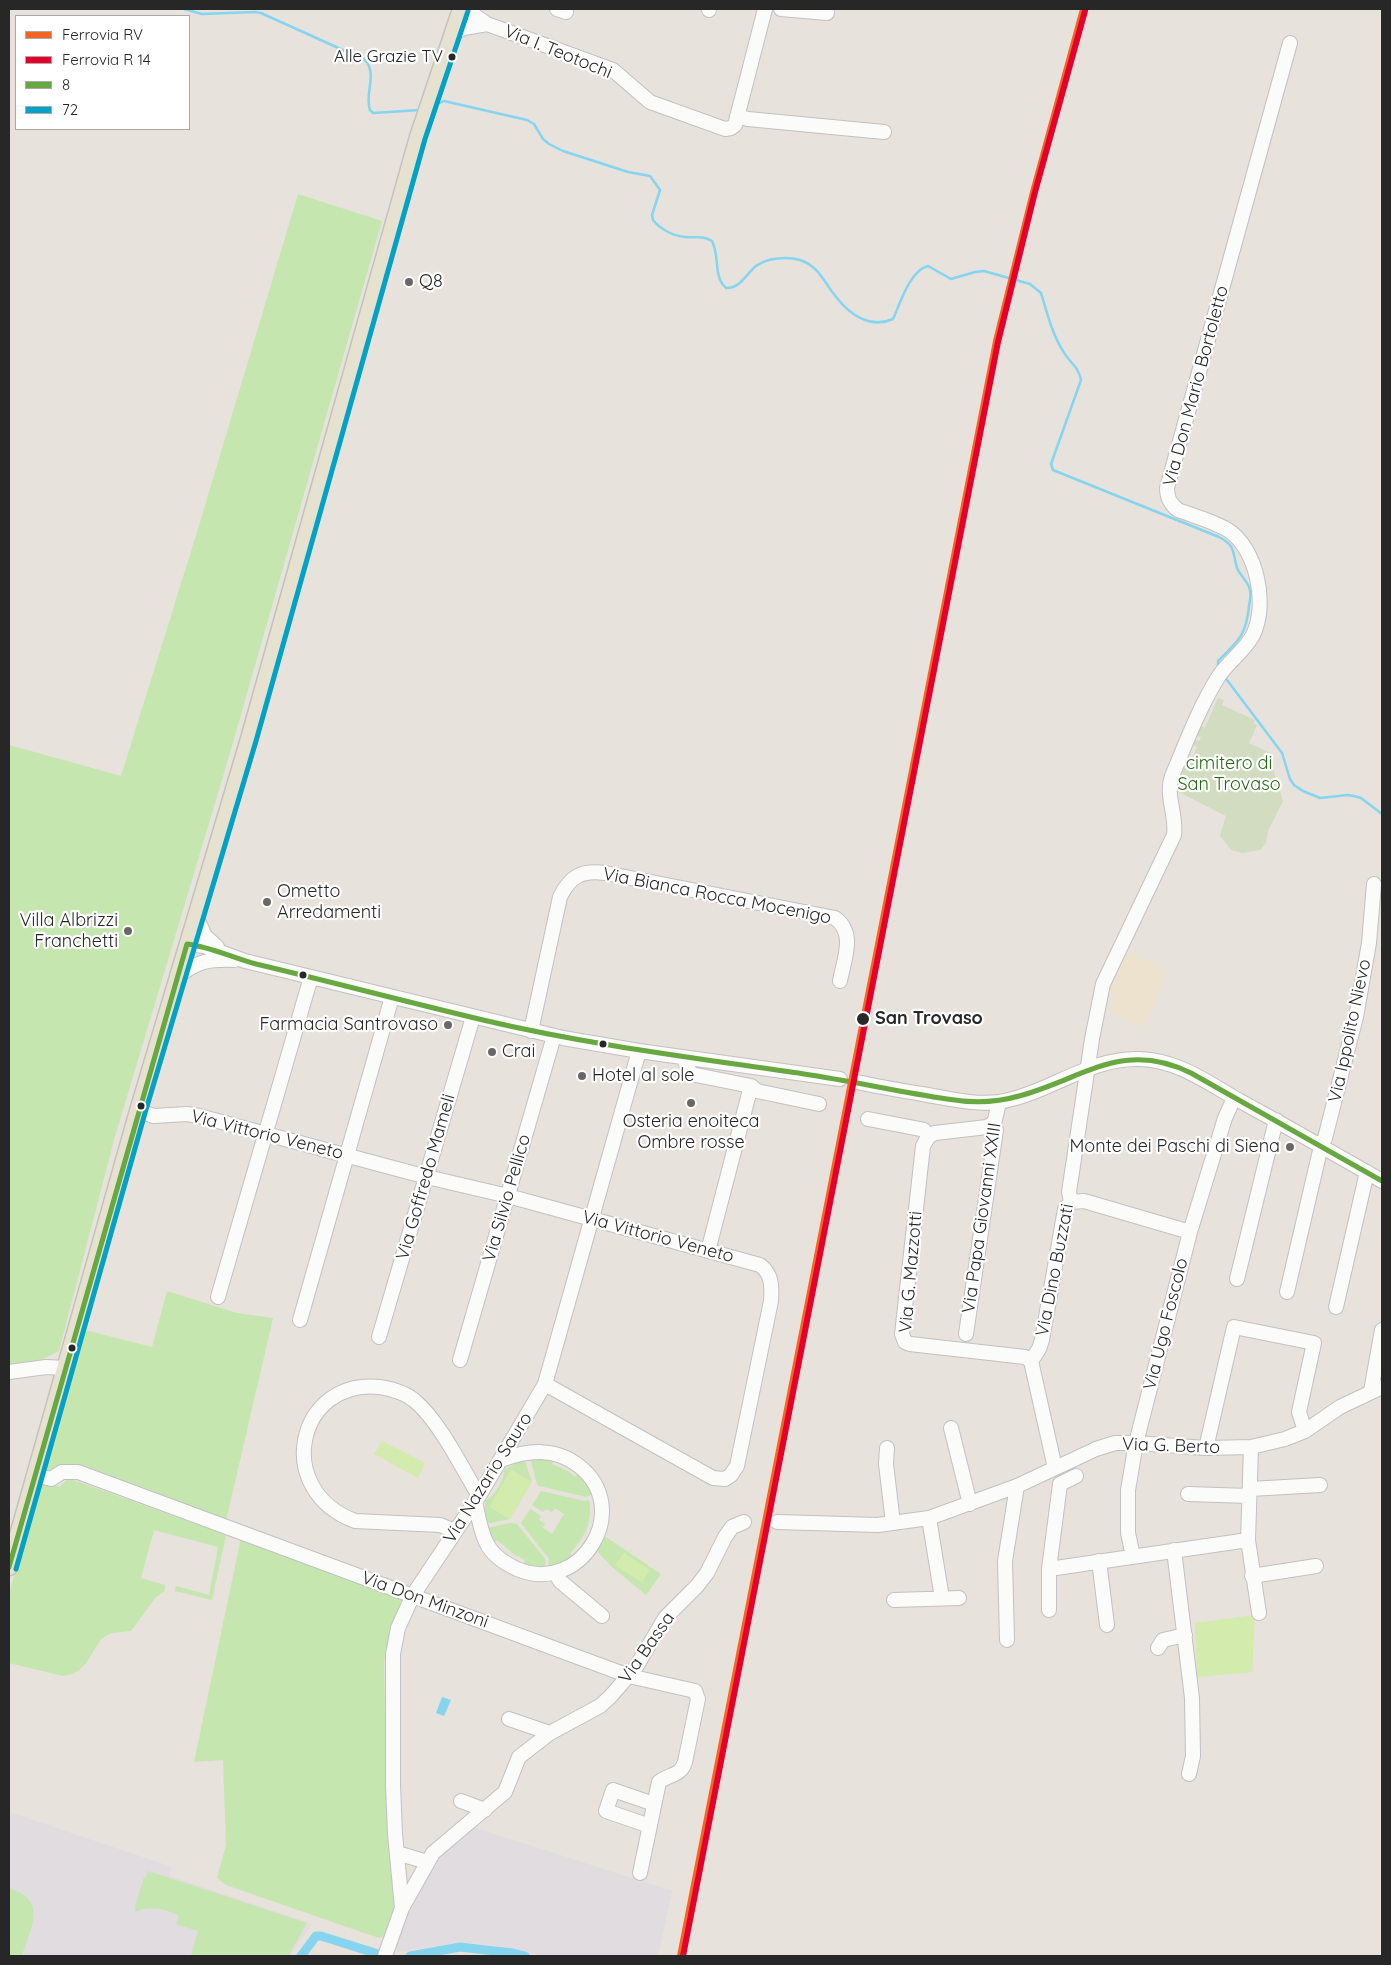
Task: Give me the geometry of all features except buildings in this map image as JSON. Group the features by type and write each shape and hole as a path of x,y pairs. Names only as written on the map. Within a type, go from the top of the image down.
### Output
{"main road":[{"path":"9,1567 138,1111 254,720 418,137 461,9"}],"street":[{"name":"Via I. Teotochi","path":"467,9 488,24 613,70 650,102 724,129 735,125 737,116"},
{"path":"765,9 737,116 748,119 884,132"},
{"path":"781,9 827,13"},
{"name":"Via I. Teotochi","path":"452,34 464,28 488,24"},
{"name":"Via Don Mario Bortoletto","path":"1089,1068 1092,1038 1104,984 1174,835 1173,811 1169,793 1170,782 1203,703 1221,672 1249,641 1256,625 1260,600 1256,576 1246,550 1238,539 1227,530 1178,510 1168,500 1167,488 1290,42"},
{"name":"Via Bianca Rocca Mocenigo","path":"531,1031 560,897 565,886 573,878 595,871 835,918 842,923 848,938 840,980"},
{"name":"Via Ippolito Nievo","path":"1288,1292 1321,1146 1328,1129 1356,1017 1369,943 1374,884"},
{"path":"196,916 205,936 217,955"},
{"path":"187,944 203,957 217,955 245,961 554,1036 639,1051 840,1079"},
{"path":"177,977 201,962 217,955"},
{"path":"218,1297 310,977"},
{"path":"300,1320 392,997"},
{"name":"Via Goffredo Mameli","path":"379,1337 473,1017"},
{"name":"Via Silvio Pellico","path":"460,1360 554,1036"},
{"name":"Via Nazario Sauro","path":"402,1908 393,1785 393,1654 398,1628 413,1595 477,1499 545,1384 639,1051"},
{"path":"683,1057 691,1074 751,1086 757,1091 819,1104"},
{"path":"856,1082 960,1101 986,1103 999,1102 1033,1092 1089,1068 1126,1059 1162,1062 1185,1070 1382,1181"},
{"name":"Via Dino Buzzati","path":"1030,1361 1039,1349 1042,1340 1065,1209 1070,1202 1069,1192 1089,1068"},
{"path":"708,1251 751,1086"},
{"name":"Via Ugo Foscolo","path":"1133,1556 1128,1533 1128,1490 1136,1443 1190,1232 1225,1118 1234,1098"},
{"name":"Via Papa Giovanni XXIII","path":"966,1334 996,1130 993,1123 999,1102"},
{"name":"Via Vittorio Veneto","path":"138,1111 154,1116 187,1114 199,1116 347,1154 760,1265 769,1274 772,1288 771,1301 738,1466 731,1475 720,1480 713,1478 545,1384"},
{"path":"868,1119 920,1128 924,1130 928,1137 935,1133 987,1126 993,1123"},
{"path":"1237,1278 1276,1120"},
{"name":"Via G. Mazzotti","path":"928,1137 923,1146 902,1334 905,1342 1025,1357 1030,1361"},
{"path":"1336,1308 1367,1172"},
{"path":"1070,1202 1084,1202 1190,1232"},
{"path":"1206,1448 1234,1327 1314,1343 1299,1412 1305,1431"},
{"name":"Via G. Berto","path":"777,1522 878,1525 930,1518 1017,1486 1096,1449 1115,1443 1206,1448 1251,1447 1285,1439 1305,1431 1340,1407 1377,1389 1382,1330"},
{"path":"1030,1361 1055,1468"},
{"path":"9,1372 46,1367 65,1368"},
{"path":"455,1531 440,1525 355,1521 330,1508 314,1489 306,1474 304,1448 306,1435 312,1421 328,1401 338,1394 352,1389 374,1386 406,1395 422,1408 439,1430 477,1499 486,1542 494,1554 510,1566 532,1573 555,1572 565,1569 576,1562 591,1548 596,1540 600,1529 602,1506 594,1484 583,1469 567,1457 544,1451 526,1453 501,1460"},
{"path":"951,1428 970,1504"},
{"path":"1251,1447 1248,1540 1259,1613"},
{"path":"887,1448 886,1464 893,1524"},
{"name":"Via Don Minzoni","path":"34,1475 50,1479 62,1472 78,1472 629,1676 692,1689 698,1694 684,1767 677,1774 659,1782 640,1873"},
{"path":"1049,1610 1049,1569 1060,1484 1076,1476"},
{"path":"1188,1494 1250,1492 1320,1485"},
{"path":"1006,1640 1005,1560 1017,1486"},
{"path":"930,1518 942,1598"},
{"name":"Via Bassa","path":"385,1956 402,1908 433,1853 505,1792 519,1757 550,1733 600,1706 629,1676 643,1658 665,1618 697,1586 707,1573 732,1527 744,1522"},
{"path":"1049,1569 1248,1540"},
{"path":"1174,1550 1192,1698 1193,1756 1189,1774"},
{"path":"1099,1561 1107,1624"},
{"path":"1252,1576 1316,1566"},
{"path":"555,1572 560,1581 602,1616"},
{"path":"894,1600 959,1598"},
{"path":"1158,1648 1163,1640 1185,1635"},
{"path":"509,1719 550,1733"},
{"path":"650,1826 606,1811 613,1790 654,1804"},
{"path":"461,1801 485,1810"},
{"path":"397,1853 427,1862"}],"shaded area":[{"path":"1126,950 1166,970 1154,1006 1142,1029 1107,1009 1115,995 1110,992 1112,981"},
{"path":"9,1812 172,1867 169,1876 312,1924 290,1956 9,1956"},
{"path":"473,1827 672,1891 658,1956 541,1956 486,1944 459,1942 397,1952 396,1937 433,1866 444,1853"}],"green space":[{"path":"298,194 382,221 230,753 114,1140 59,1351 41,1360 9,1366 9,745 121,776 198,529"},
{"name":"cimitero di San Trovaso","path":"1218,698 1224,700 1222,705 1255,720 1253,723 1257,725 1249,743 1268,752 1283,801 1268,831 1266,843 1260,850 1242,853 1231,850 1220,836 1226,816 1171,788 1186,758 1191,760 1197,747 1193,745 1195,740 1199,741 1201,737 1195,734 1199,725 1205,728"},
{"path":"167,1291 237,1313 273,1318 226,1521 70,1465 52,1474 47,1473 45,1469 85,1330 152,1347"},
{"path":"382,1441 425,1463 418,1478 374,1454"},
{"path":"530,1457 554,1457 552,1464 568,1471 575,1477 580,1472 595,1493 586,1497 539,1486"},
{"path":"524,1459 532,1482 511,1470 490,1507 510,1519 485,1524 485,1501 492,1496 498,1487 503,1478 504,1469"},
{"path":"511,1470 532,1482 510,1519 490,1507"},
{"path":"68,1478 226,1535 212,1600 175,1591 176,1586 209,1595 218,1547 154,1530 141,1578 165,1585 164,1592 156,1597 131,1631 111,1633 101,1639 86,1663 79,1670 63,1676 9,1663 9,1594 39,1485 41,1482 60,1487"},
{"path":"541,1491 585,1501 589,1500 590,1508 587,1529 570,1553 574,1558 548,1570 549,1559 521,1523 530,1509 541,1516 539,1520 545,1524 543,1528 552,1534 564,1514 555,1508 552,1512 546,1509 543,1512 532,1505"},
{"path":"510,1523 517,1524 546,1560 544,1570 523,1566 525,1560 515,1555 497,1540 493,1543 486,1528"},
{"path":"603,1535 661,1574 646,1595 612,1567 596,1550"},
{"path":"241,1538 403,1597 390,1632 384,1661 387,1823 396,1908 386,1936 380,1938 370,1935 226,1885 217,1878 226,1845 223,1760 194,1762"},
{"path":"624,1553 650,1570 642,1583 615,1565"},
{"path":"1255,1615 1252,1672 1197,1677 1195,1623"},
{"path":"148,1871 307,1923 288,1956 191,1956 198,1931 176,1924 179,1915 157,1909 135,1912 144,1877 146,1878"},
{"path":"9,1888 21,1893 29,1900 33,1907 32,1925 22,1956 9,1956"}],"water":[{"path":"442,1697 451,1700 444,1716 436,1713"}],"waterway":[{"path":"184,9 202,14 261,13 365,60 369,66 371,78 369,104 370,110 373,113 420,110"},
{"path":"434,106 444,101 527,120 534,124 543,139 563,151 628,172 650,176 660,190 652,215 653,220 671,234 685,237 702,237 712,241 716,253 719,278 726,288 739,284 752,269 766,261 777,258 800,260 817,271 848,310 862,319 885,322 893,319 902,297 916,274 928,266 951,279 984,271 1030,284 1041,293 1059,344 1076,368 1081,380 1051,464 1053,470 1219,537 1231,546 1237,568 1248,584 1251,594 1248,616 1243,631 1236,643 1218,661 1218,668"},
{"path":"1224,676 1282,753 1290,779 1294,785 1320,798 1348,795 1361,798 1382,814"},
{"path":"301,1956 316,1936 378,1954"},
{"path":"410,1956 460,1947 525,1956"}],"rail line":[{"name":"RV","path":"680,1956 996,341 1033,192 1083,9"}],"transit line":[{"name":"72","path":"16,1569 145,1113 256,741 425,139 468,11"},
{"path":"683,1956 998,342 1035,192 1085,11"},
{"name":"8","path":"9,1567 187,944 256,964 523,1029 603,1044 822,1077 956,1100 983,1102 1019,1096 1103,1065 1123,1061 1144,1060 1166,1064 1191,1073 1382,1181"}],"place":[{"name":"Alle Grazie TV","path":"452,57"},
{"name":"Q8","path":"409,282"},
{"name":"Ometto Arredamenti","path":"267,902"},
{"name":"Villa Albrizzi Franchetti","path":"128,931"},
{"name":"San Trovaso","path":"863,1019"},
{"name":"Farmacia Santrovaso","path":"448,1025"},
{"name":"Crai","path":"492,1052"},
{"name":"Hotel al sole","path":"582,1076"},
{"name":"Osteria enoiteca Ombre rosse","path":"691,1103"},
{"name":"Monte dei Paschi di Siena","path":"1290,1147"}]}
